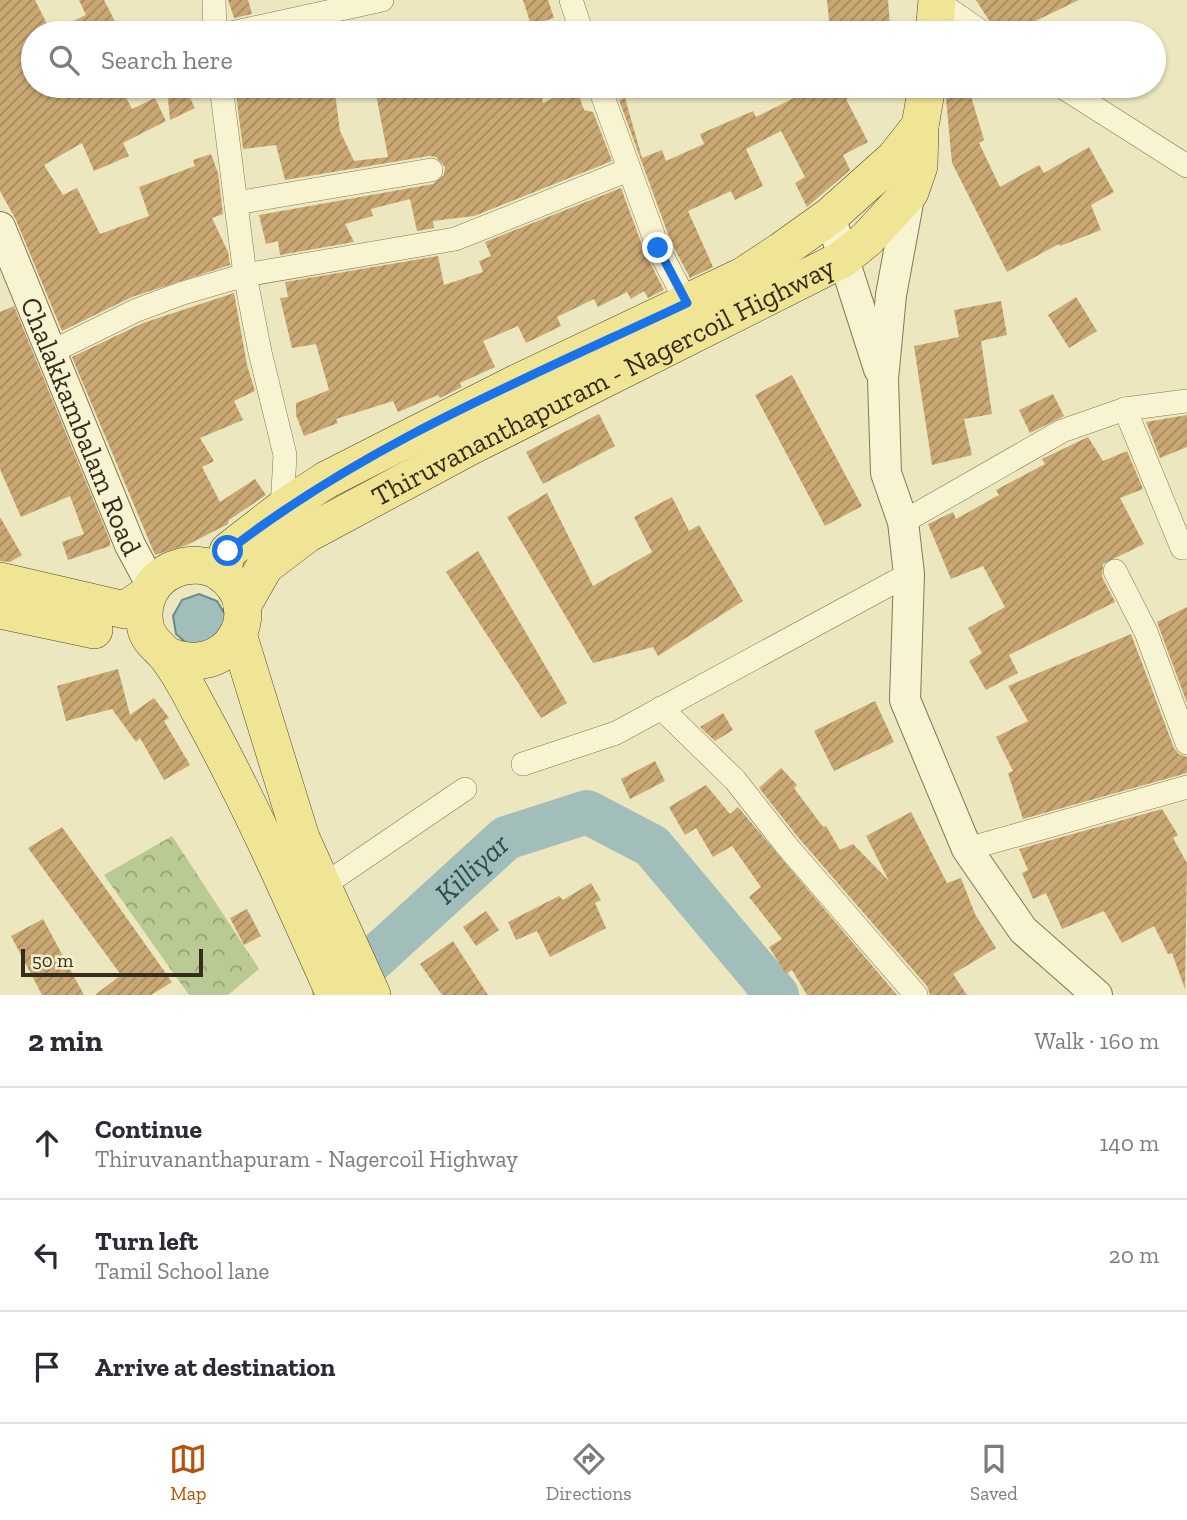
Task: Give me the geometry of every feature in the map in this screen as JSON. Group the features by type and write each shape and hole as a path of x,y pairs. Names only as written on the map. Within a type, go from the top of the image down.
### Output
{"main road":[{"name":"Thiruvananthapuram - Nagercoil Highway","path":"156,642 181,662 199,663 215,658 229,648 265,566 307,534 481,440 841,260 867,239 910,192 919,166 920,126 925,98"},
{"name":"Thiruvananthapuram - Nagercoil Highway","path":"221,573 228,551 282,509 327,480 503,390 743,276 830,216 895,158 920,126"},
{"path":"0,581 125,610 166,573 184,565 203,565 221,573 234,588 240,620 301,838 335,995"},
{"path":"150,590 144,612 156,642 315,895 372,995"},
{"path":"0,610 156,642"}],"street":[{"path":"214,0 215,21"},
{"path":"286,21 382,0"},
{"path":"571,0 578,21"},
{"path":"936,11 958,21"},
{"path":"223,98 246,275 260,352 285,455 282,509"},
{"path":"603,98 658,248 687,303"},
{"path":"1081,98 1166,150 1187,166"},
{"path":"236,203 431,170"},
{"path":"51,352 137,310 246,275 455,239 628,170"},
{"path":"910,192 891,295 883,379 886,473 903,522 909,574 905,700 967,849 1023,930 1097,995"},
{"path":"830,216 841,260 883,379"},
{"name":"Chalakkambalam Road","path":"0,227 150,590"},
{"path":"903,522 1062,431 1125,409 1187,401"},
{"path":"1125,409 1182,548"},
{"path":"1115,571 1146,632 1187,743"},
{"path":"523,764 616,733 909,574"},
{"path":"661,708 734,780 786,845 916,995"},
{"path":"967,849 1187,787"},
{"path":"315,895 465,789"}],"green space":[{"path":"172,836 259,969 228,995 189,995 104,875"}],"water":[{"path":"199,594 217,601 226,616 223,635 191,647 176,634 173,616 182,600"}],"building":[{"path":"0,0 35,0 46,21 21,21 21,98 126,98 132,109 155,98 166,121 123,143 129,156 94,171 82,143 44,165 63,195 77,188 100,234 149,216 139,187 195,166 193,160 211,154 218,173 223,214 212,218 228,252 230,265 132,297 62,331 16,220 0,191"},
{"path":"79,0 104,0 115,21 74,21 86,15"},
{"path":"228,0 248,0 252,14 234,18"},
{"path":"523,0 548,0 554,18 530,21"},
{"path":"827,0 888,0 890,21 829,21"},
{"path":"976,0 1079,0 1035,21 989,21"},
{"path":"190,98 195,108 170,120 168,99"},
{"path":"237,98 336,98 340,131 354,161 388,157 377,98 542,98 543,103 553,98 580,98 584,110 593,112 612,161 474,216 433,221 434,228 417,231 410,199 371,209 373,216 345,224 354,242 280,255 278,241 266,244 259,215 433,184 444,175 445,167 436,157 429,156 285,180 276,145 243,149"},
{"path":"625,98 642,158 662,150 666,161 704,144 700,134 753,111 756,117 794,98 848,98 846,99 868,142 843,155 850,170 807,207 795,183 805,177 781,131 746,149 763,186 735,200 731,191 688,211 713,267 690,278 671,242 619,100"},
{"path":"972,98 984,140 979,143 1000,187 1039,165 1044,173 1089,147 1114,192 1091,205 1101,230 1060,246 1059,244 1007,272 952,163 946,99"},
{"path":"621,188 645,253 664,290 648,298 644,291 631,299 627,292 598,307 594,299 557,317 561,326 526,343 518,326 483,341 495,367 460,383 462,387 440,398 438,395 398,412 393,401 336,419 338,423 304,436 296,415 296,403 329,390 316,344 292,348 280,298 288,297 285,282 438,256 444,285 483,272 479,261 491,256 485,242"},
{"path":"234,293 247,365 255,391 234,401 243,420 200,438 214,461 202,467 220,502 255,479 266,495 229,520 228,524 187,545 155,555 72,357 143,323"},
{"path":"1076,297 1097,331 1069,348 1048,315"},
{"path":"1001,301 1007,335 981,341 992,414 964,419 972,455 932,465 914,346 959,337 954,310"},
{"path":"14,306 110,541 110,546 68,560 62,542 84,534 70,496 21,517 0,469 0,312"},
{"path":"792,375 862,506 825,526 755,395"},
{"path":"1053,394 1064,416 1030,433 1019,410"},
{"path":"599,414 615,446 543,484 526,452"},
{"path":"1187,415 1187,447 1160,458 1146,422"},
{"path":"1088,437 1103,461 1127,451 1143,489 1120,498 1144,544 1103,564 1102,577 1115,602 1009,655 1018,673 986,690 969,661 982,653 968,628 1005,607 983,566 951,579 928,524 953,512 956,519 999,495 996,490 1045,464 1042,459"},
{"path":"547,493 593,586 652,552 634,517 672,497 689,531 699,525 743,601 658,656 653,647 593,663 507,517"},
{"path":"0,517 22,555 10,562 0,561"},
{"path":"478,551 567,703 541,718 446,572"},
{"path":"1187,607 1187,703 1157,622"},
{"path":"1131,634 1174,748 1187,757 1187,773 1023,819 1008,773 1013,771 996,737 1028,721 1008,686"},
{"path":"118,669 130,715 154,698 169,718 164,721 190,765 164,780 140,738 136,742 112,709 66,721 57,686"},
{"path":"875,701 894,742 834,771 814,731"},
{"path":"723,713 733,730 715,741 700,727"},
{"path":"655,761 665,781 630,799 621,779"},
{"path":"781,768 797,785 794,788 823,827 826,826 840,850 853,844 889,881 866,836 911,812 947,883 961,878 975,914 996,948 953,974 967,995 930,995 927,986 797,836 759,788"},
{"path":"706,785 730,814 738,807 897,995 807,995 792,970 786,974 769,947 782,939 749,897 761,887 732,846 713,857 696,828 685,835 669,807"},
{"path":"1162,809 1178,835 1173,838 1187,863 1185,989 1172,953 1168,954 1154,926 1122,943 1104,911 1062,929 1046,893 1033,899 1022,873 1028,870 1019,849"},
{"path":"62,827 172,982 151,995 95,995 121,975 28,848"},
{"path":"591,883 601,900 595,903 606,928 550,957 537,931 516,940 508,922 559,896 563,900"},
{"path":"247,909 261,936 244,945 230,918"},
{"path":"486,911 499,930 476,946 463,927"},
{"path":"43,919 84,995 42,995 11,936"},
{"path":"453,941 488,995 442,995 420,964"}],"waterway":[{"name":"Killiyar","path":"334,995 506,838 587,812 652,846 777,995"}],"route":[{"path":"228,551 282,509 327,480 515,384 687,303 658,248"}]}
